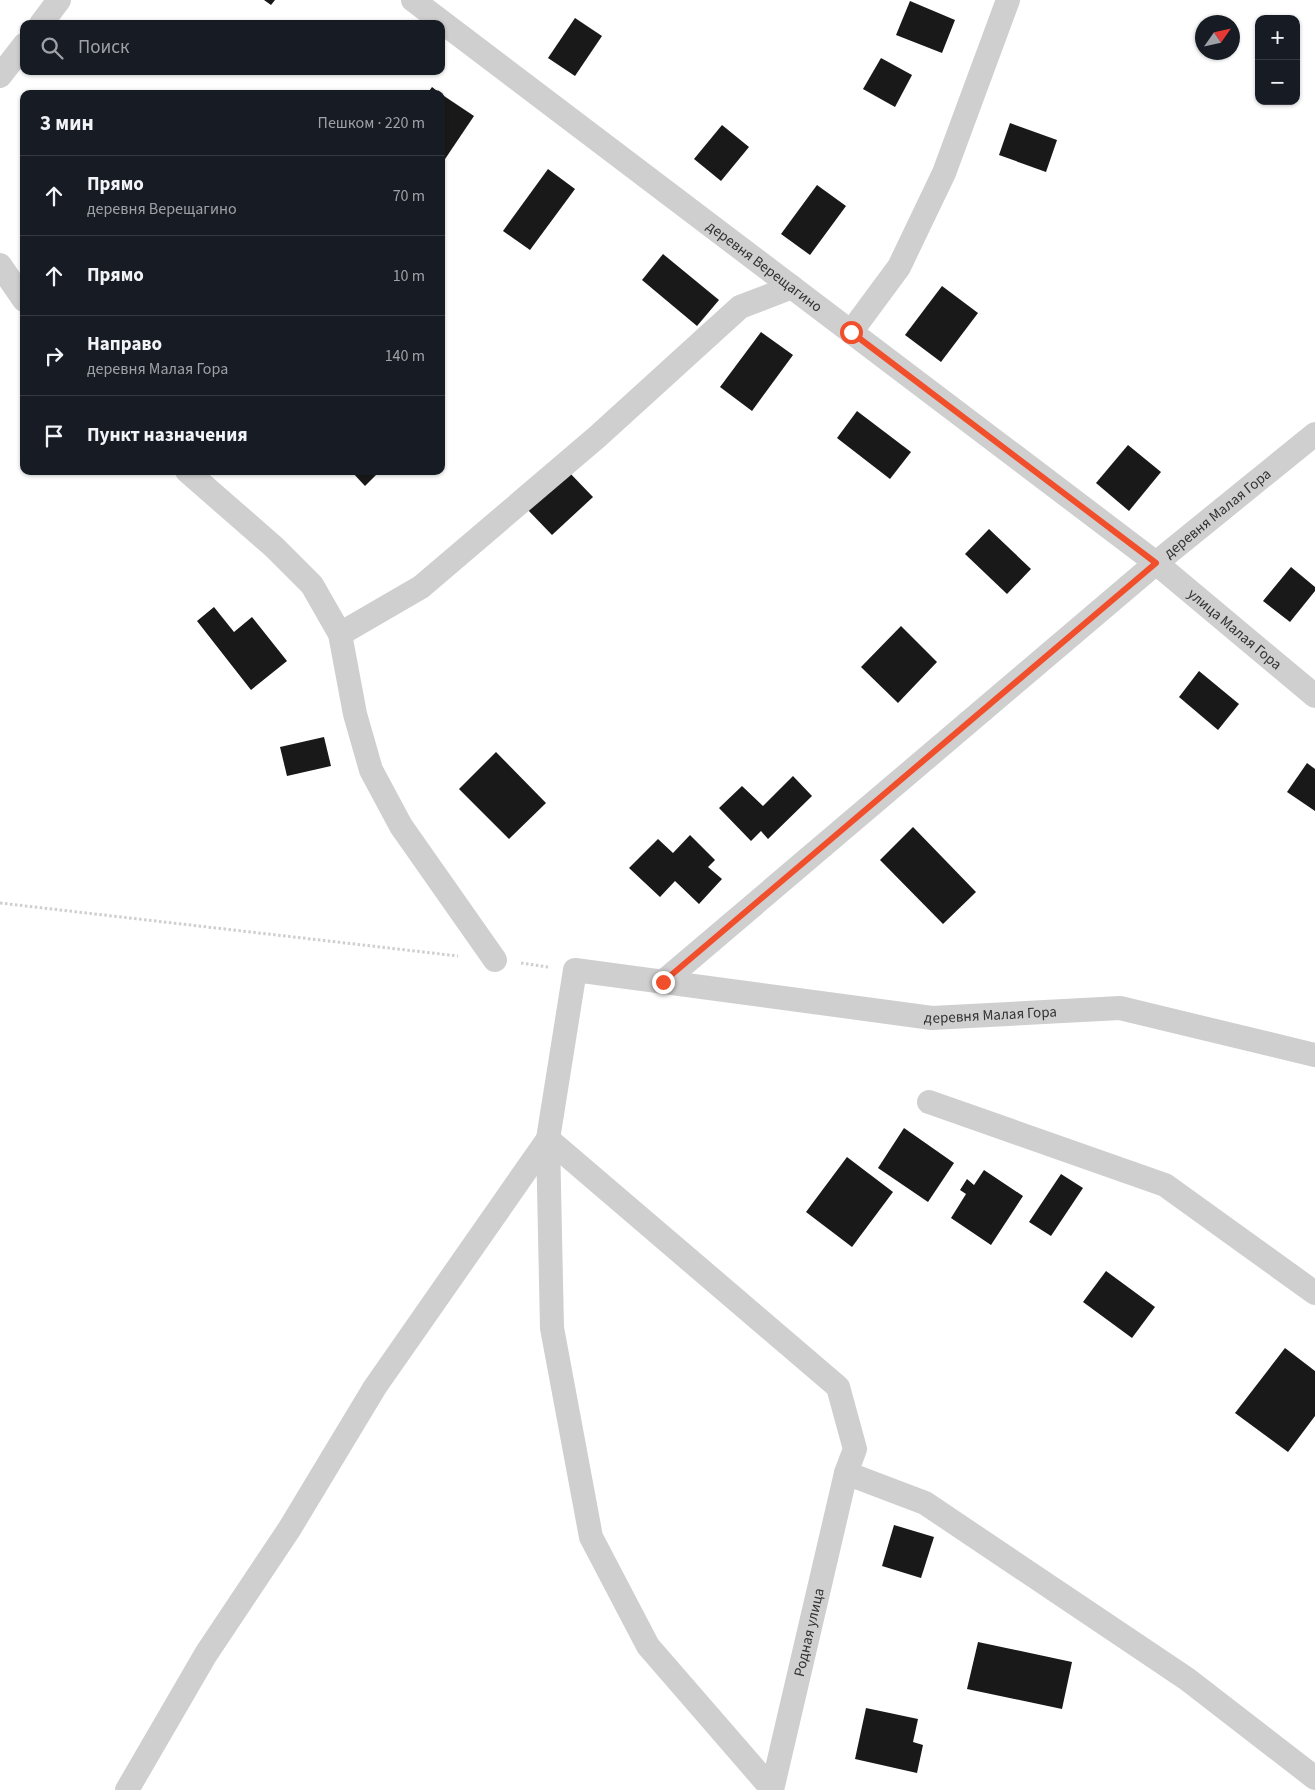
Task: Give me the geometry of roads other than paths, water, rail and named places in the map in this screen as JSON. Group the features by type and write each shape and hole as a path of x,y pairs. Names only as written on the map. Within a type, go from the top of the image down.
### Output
{"street":[{"path":"43,20 59,0"},
{"name":"деревня Верещагино","path":"413,0 439,20"},
{"path":"851,332 899,267 940,182 1008,0"},
{"name":"деревня Верещагино","path":"445,24 1117,534"},
{"path":"0,76 20,50"},
{"path":"0,265 20,294"},
{"path":"340,634 421,587 597,437 740,306 792,288"},
{"name":"деревня Малая Гора","path":"663,982 1156,563 1315,434"},
{"path":"192,475 274,547 312,585 340,634 355,714 370,770 401,826 495,960"},
{"name":"улица Малая Гора","path":"1117,534 1156,563 1315,696"},
{"name":"деревня Малая Гора","path":"548,1139 576,970 932,1018 1120,1008 1315,1055"},
{"path":"929,1102 1165,1185 1315,1293"},
{"path":"548,1139 552,1328 591,1537 648,1646 772,1789"},
{"path":"127,1790 206,1654 290,1528 375,1388 548,1139"},
{"name":"Родная улица","path":"548,1139 838,1386 855,1449 846,1474 772,1789"},
{"path":"846,1474 925,1503 1187,1679 1315,1778"}]}
